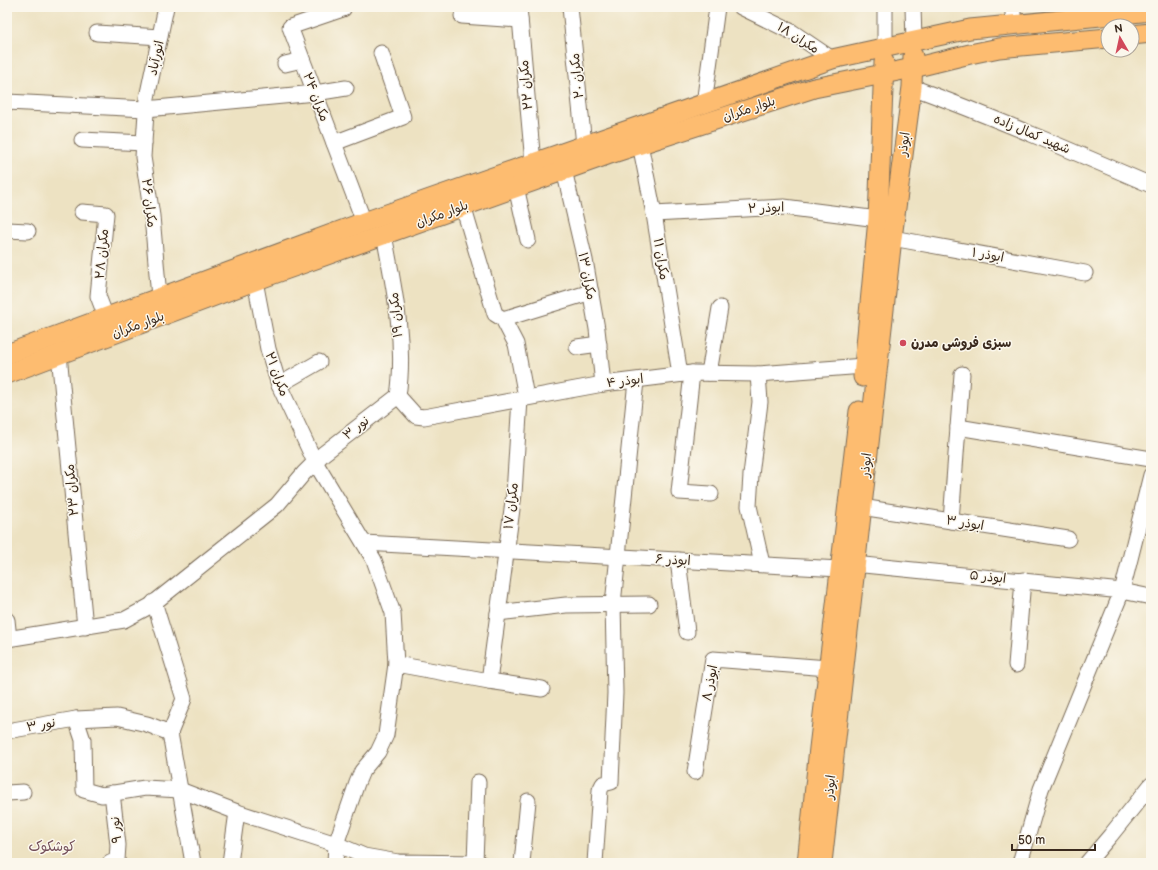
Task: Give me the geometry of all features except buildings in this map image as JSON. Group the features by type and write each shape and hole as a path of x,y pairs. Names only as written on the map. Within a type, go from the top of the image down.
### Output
{"main road":[{"path":"7,354 364,222 832,59 970,29 1013,15 1106,11 1151,11"},
{"path":"1140,35 1151,34"},
{"path":"913,68 999,48 1100,39"},
{"name":"ابوذر","path":"822,863 864,366 879,284 892,238 912,87 914,41"},
{"name":"ابوذر","path":"807,863 828,668 847,566 861,507 879,284 878,220 885,47"},
{"name":"بلوار مکران","path":"7,374 255,281 640,144 814,88 913,68"}],"street":[{"name":"انورآباد","path":"146,109 166,7"},
{"name":"مکران ۲۰","path":"570,7 584,145"},
{"path":"704,104 717,7"},
{"name":"مکران ۱۸","path":"741,7 792,32 832,59"},
{"path":"885,7 885,47"},
{"path":"913,7 914,41"},
{"name":"مکران ۲۴","path":"348,8 290,26 364,222"},
{"path":"462,16 520,13"},
{"name":"مکران ۲۲","path":"520,13 533,163"},
{"path":"97,33 160,37"},
{"path":"334,143 403,117 381,54"},
{"path":"285,64 302,60"},
{"name":"شهید کمال زاده","path":"912,87 1011,126 1151,185"},
{"path":"7,102 146,109 315,93 346,88"},
{"name":"مکران ۲۶","path":"146,109 143,157 152,216 159,297"},
{"path":"82,140 144,143"},
{"name":"مکران ۱۱","path":"640,144 686,374 679,492 711,494"},
{"name":"مکران ۱۳","path":"564,170 591,292 599,344 602,384"},
{"path":"516,187 528,240"},
{"name":"مکران ۱۷","path":"464,206 495,314 503,319 516,344 523,398 514,494 489,681"},
{"name":"ابوذر ۲","path":"654,214 784,206 878,220"},
{"name":"مکران ۲۸","path":"82,212 106,214 98,296 106,317"},
{"path":"7,230 28,231"},
{"name":"مکران ۱۹","path":"384,235 396,298 401,374 398,396"},
{"name":"ابوذر ۱","path":"892,238 1085,273"},
{"name":"مکران ۲۱","path":"255,281 268,349 279,385 315,462 374,560 393,613 396,664 386,735 378,752 362,771 336,844"},
{"path":"503,319 591,292"},
{"path":"709,373 720,308"},
{"path":"576,347 599,344"},
{"name":"مکران ۲۳","path":"60,354 84,627"},
{"path":"279,385 319,362"},
{"name":"ابوذر ۴","path":"398,396 416,416 424,417 602,384 686,374 758,374 864,366"},
{"path":"758,374 760,402 751,475 749,506 762,564"},
{"path":"951,521 962,374"},
{"path":"595,863 600,790 603,784 611,782 614,693 613,604 636,380"},
{"name":"نور ۳","path":"8,639 124,620 154,602 277,504 323,454 398,396"},
{"path":"958,427 1151,458"},
{"path":"1020,863 1041,789 1122,590 1151,475"},
{"name":"ابوذر ۳","path":"861,507 1068,539"},
{"name":"ابوذر ۶","path":"364,543 762,564 847,566"},
{"path":"678,560 687,632"},
{"name":"ابوذر ۵","path":"847,566 1023,580 1122,590 1151,597"},
{"path":"1016,665 1023,580"},
{"path":"154,602 184,699 170,733 193,863"},
{"path":"498,613 566,605 648,604"},
{"path":"7,620 8,639"},
{"name":"ابوذر ۸","path":"695,772 713,659 828,668"},
{"path":"396,664 542,689"},
{"name":"نور ۳","path":"7,731 76,719 117,717 147,724 170,733"},
{"path":"76,719 82,740 84,790 102,795 145,788 180,790 237,812 336,844 364,856 398,862 480,863"},
{"path":"475,862 478,782"},
{"path":"1087,863 1151,785"},
{"path":"7,793 23,792"},
{"name":"نور ۹","path":"110,863 117,860 118,845 112,793"},
{"path":"522,863 528,801"},
{"path":"230,863 237,812"},
{"path":"335,863 336,844"}],"place":[{"name":"سبزی فروشی مدرن","path":"903,343"}],"district":[{"name":"کوشکوک","path":"52,846"}]}
